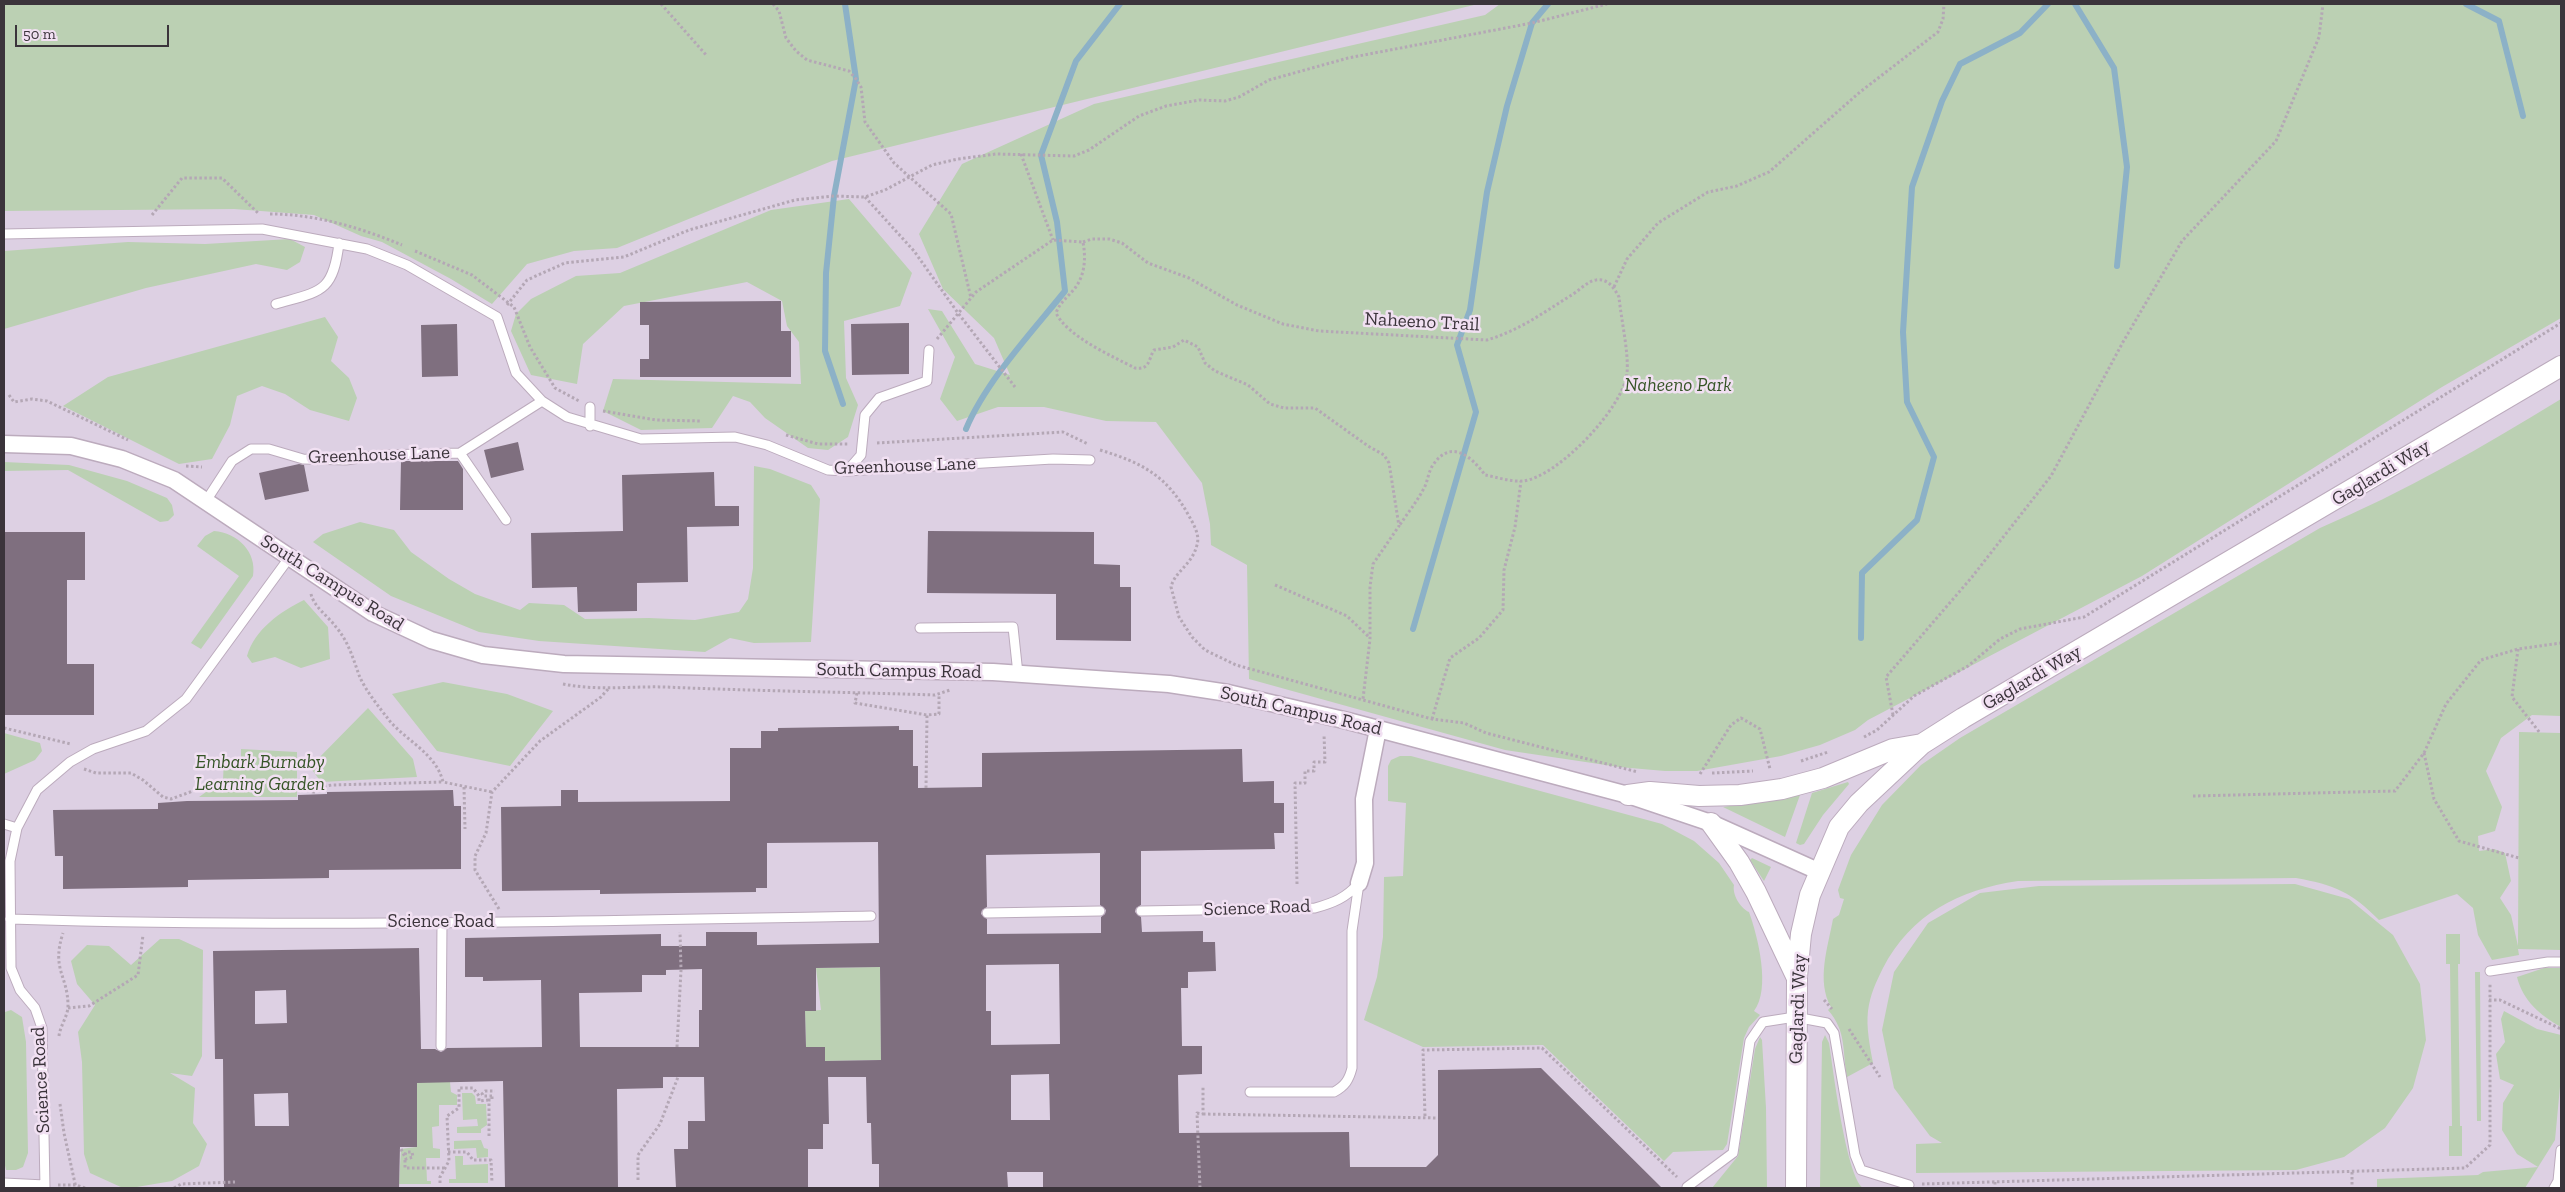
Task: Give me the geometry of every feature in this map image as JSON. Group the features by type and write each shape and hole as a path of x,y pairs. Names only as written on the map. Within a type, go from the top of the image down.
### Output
{"street":[{"name":"Gaglardi Way","path":"1796,1188 1795,1017 1796,977 1802,934 1808,904 1839,827 1859,803 1922,744 2561,366"},
{"name":"South Campus Road","path":"4,444 71,446 122,459 174,480 289,558 396,625 431,640 483,655 564,664 1018,674 1179,685 1228,693 1378,729 1628,795 1711,823 1820,872"},
{"path":"1359,883 1365,863 1364,800 1378,729"},
{"path":"1628,795 1650,792 1699,796 1740,795 1782,788 1822,778 1893,749 1922,744"},
{"path":"1711,823 1739,862 1756,892 1796,977"}],"lane":[{"path":"4,234 262,229 339,242 367,249 408,265 497,318 516,373 542,401"},
{"path":"276,304 322,289 331,280 336,269 339,242"},
{"path":"847,471 861,455 865,415 879,398 927,381 929,350"},
{"name":"Greenhouse Lane","path":"206,501 232,461 251,449 269,449 304,459 346,460 381,455 460,453 542,401 566,417 590,426 641,439 735,437 767,445 828,470 847,471 1053,459 1090,460"},
{"path":"590,407 590,426"},
{"path":"460,453 506,520"},
{"name":"Science Road","path":"45,1187 42,1028 36,1008 20,990 12,968 10,861 17,828 37,790 78,757 93,749 146,730 186,699 289,558"},
{"path":"920,628 1013,628 1018,674"},
{"path":"4,824 17,828"},
{"path":"1250,1092 1334,1092 1343,1087 1350,1079 1352,1068 1352,931 1359,883"},
{"name":"Science Road","path":"1141,911 1315,908 1333,903 1349,895 1359,883"},
{"path":"987,913 1100,911"},
{"name":"Science Road","path":"10,919 145,923 442,923 871,916"},
{"path":"441,1046 442,923"},
{"path":"2490,971 2548,962 2561,962"},
{"path":"1687,1187 1733,1153 1750,1041 1762,1022 1795,1017 1827,1023 1834,1034 1855,1155 1861,1170 1909,1185"},
{"path":"2554,1188 2558,1181 2561,1150"},
{"path":"4,1183 45,1187"}],"path":[{"path":"661,4 707,56"},
{"path":"773,4 779,11 786,38 796,51 807,60 849,71 856,79 861,87 865,122 894,163 951,214 971,298"},
{"path":"497,318 527,280 565,263 624,257 689,230 795,200 834,196 865,197 885,190 932,165 958,159 996,154 1074,156 1089,150 1138,116 1166,106 1199,100 1225,101 1239,97 1269,80 1348,58 1532,23 1608,4"},
{"path":"1363,699 1370,639 1370,587 1373,564 1424,489 1432,465 1440,456 1451,452 1462,452 1485,475 1521,481 1552,470 1573,452 1613,407 1623,392 1627,372 1619,297 1614,287 1627,259 1658,223 1708,192 1737,186 1769,172 1860,92 1938,32 1943,18 1944,4"},
{"path":"1893,715 1886,677 1972,577 2051,476 2123,342 2182,241 2276,141 2319,37 2323,4"},
{"path":"929,350 971,298 1053,240 1020,154"},
{"path":"144,216 154,215 182,178 222,178 257,214 333,221 375,234 472,275 514,307 530,347 555,388 590,407 656,420 704,421"},
{"path":"865,197 914,251 1015,388"},
{"name":"Naheeno Trail","path":"1053,240 1084,242 1092,239 1109,239 1122,243 1148,263 1189,278 1237,305 1283,324 1319,331 1488,340 1509,333 1573,295 1590,281 1597,279 1607,281 1614,287"},
{"path":"1084,242 1083,271 1076,287 1059,305 1056,313 1060,322 1086,341 1135,368 1146,368 1154,350 1173,347 1184,340 1191,342 1198,347 1205,362 1215,371 1248,385 1270,404 1284,408 1316,408 1368,446 1384,455 1389,463 1399,526"},
{"path":"1860,739 1877,730 1914,696 1968,666 2000,639 2020,629 2084,617 2561,323"},
{"path":"9,395 14,402 32,399 47,401 136,444"},
{"path":"780,433 818,444 862,444 1063,432 1156,473 1180,500 1195,528 1197,545 1191,561 1176,575 1171,587 1179,617 1192,637 1205,650 1236,665 1432,719 1464,723 1486,733 1641,773"},
{"path":"1432,719 1450,658 1479,638 1502,610 1504,570 1514,527 1521,481"},
{"path":"1275,585 1347,616 1370,639"},
{"path":"310,587 311,596 336,627 352,653 360,677 390,721 425,752 440,772 443,782"},
{"path":"2193,796 2395,791 2424,753 2446,704 2481,660 2518,649 2561,643"},
{"path":"2518,649 2512,696 2540,732"},
{"path":"507,922 475,870 475,856 486,833 492,792 540,742 601,697 608,688 664,687 939,695 953,686"},
{"path":"857,693 855,703 927,715 939,714 939,695"},
{"path":"926,788 927,715"},
{"path":"1700,774 1731,725 1741,718 1760,729 1770,769"},
{"path":"4,728 71,744"},
{"path":"1297,884 1295,783 1305,783 1305,771 1314,771 1314,762 1325,762 1324,730"},
{"path":"1797,762 1834,750"},
{"path":"2424,753 2434,799 2459,841 2518,858"},
{"path":"78,757 87,771 130,773 143,780 163,797 172,799 208,783 314,788 332,785 443,782 492,792"},
{"path":"1690,774 1779,767"},
{"path":"464,787 466,829"},
{"path":"313,795 314,788"},
{"path":"677,1047 681,970 679,919"},
{"path":"58,1042 59,1032 68,1008 66,990 58,960 68,921"},
{"path":"68,1008 89,1006 138,975 145,923"},
{"path":"1909,1185 2466,1168 2490,1145 2490,971"},
{"path":"1824,1000 1836,1014"},
{"path":"2490,1000 2500,1000 2561,1029"},
{"path":"1848,1028 1859,1042 1880,1077"},
{"path":"1425,1116 1423,1050 1542,1048 1687,1187"},
{"path":"638,1180 638,1155 660,1124 678,1077"},
{"path":"1203,1087 1203,1114"},
{"path":"440,1183 440,1177 449,1162 447,1116 459,1108 459,1088 474,1088 479,1100 489,1100"},
{"path":"489,1136 489,1100 492,1100 492,1096 483,1096 482,1092 495,1091"},
{"path":"58,1096 76,1187"},
{"path":"1200,1188 1197,1113 1425,1116 1438,1118"},
{"path":"401,1149 406,1159 413,1157 412,1152 406,1152 405,1155"},
{"path":"448,1152 467,1152 473,1160 492,1160 492,1183"},
{"path":"405,1160 405,1168 445,1168"},
{"path":"2352,1172 2352,1188"},
{"path":"174,1188 181,1184 235,1182"},
{"path":"1995,1182 1995,1188"},
{"path":"181,1184 185,1188"},
{"path":"45,1187 85,1188"}],"shaded area":[{"path":"4,4 2561,4 2561,1188 4,1188"}],"green space":[{"path":"4,4 1478,4 832,161 617,248 574,251 527,264 492,304 451,279 382,242 361,236 314,215 234,209 4,211"},
{"name":"Naheeno Park","path":"1500,4 2561,4 2561,318 2442,387 2142,576 1868,720 1855,730 1820,745 1781,756 1697,771 1665,771 1619,767 1505,750 1249,679 1247,565 1211,545 1210,524 1202,483 1156,422 1106,421 1044,407 998,407 957,421 940,399 955,357 928,309 942,311 975,364 1010,375 994,338 943,289 919,234 962,164 1094,104 1485,15"},
{"path":"849,199 912,273 900,306 844,321 846,378 858,405 848,437 828,450 808,448 765,418 750,402 733,396 712,428 641,430 603,411 613,379 801,384 799,342 787,326 782,301 747,282 624,306 583,344 577,384 531,375 511,331 516,314 531,299 576,276 620,273 771,210"},
{"path":"290,239 305,247 300,262 287,270 256,264 146,288 4,329 4,251 128,242 205,244"},
{"path":"325,317 338,337 331,361 349,378 357,398 349,421 310,410 285,394 262,386 237,396 230,425 212,459 179,464 63,406 108,377"},
{"path":"2561,399 2561,716 2532,715 2501,738 2486,771 2502,807 2495,831 2478,836 2479,851 2494,849 2505,853 2511,881 2500,898 2511,915 2518,946 2519,732 2561,733 2561,950 2518,949 2519,955 2492,960 2478,935 2473,908 2457,894 2379,920 2369,910 2342,891 2296,878 2018,881 1996,885 1957,898 1922,919 1894,949 1883,968 1870,999 1868,1024 1873,1063 1847,1077 1841,1034 1828,1010 1831,1007 1824,986 1826,952 1833,919 1839,915 1844,899 1840,898 1838,890 1851,855 1882,805 1921,765 1960,738 2320,528 2443,468"},
{"path":"4,462 69,465 127,481 167,498 172,505 174,515 168,521 160,522 68,470 4,471"},
{"path":"754,466 770,469 811,485 820,499 811,642 754,643 730,638 705,652 539,641 479,632 391,596 313,542 323,534 360,522 394,530 411,552 449,579 475,594 520,610 529,603 564,605 585,619 649,618 695,620 739,612 748,599 753,568"},
{"path":"214,531 231,536 244,545 252,559 253,576 201,649 191,643 239,576 197,546 205,536"},
{"path":"304,600 328,627 330,659 301,668 275,657 252,663 247,656 251,646 262,630 286,610"},
{"path":"443,682 507,694 553,711 510,766 437,751 392,694"},
{"path":"368,708 413,759 417,777 321,782 310,767"},
{"path":"4,733 40,743 42,751 35,760 4,774"},
{"name":"Embark Burnaby Learning Garden","path":"241,749 297,752 297,797 199,797 223,780 224,759 241,760"},
{"path":"1400,756 1411,756 1662,824 1694,841 1719,863 1734,885 1737,900 1749,912 1759,949 1762,977 1762,990 1754,1011 1760,1015 1749,1027 1744,1038 1727,1144 1723,1150 1673,1152 1664,1161 1543,1045 1423,1047 1364,1020 1377,977 1383,937 1384,877 1403,876 1406,803 1388,801 1388,766 1391,760"},
{"path":"1848,782 1849,784 1823,815 1804,844 1796,843 1812,793"},
{"path":"1800,795 1785,837 1723,807"},
{"path":"1752,858 1771,867 1764,881 1750,860"},
{"path":"2295,884 2349,899 2393,935 2420,984 2426,1040 2413,1088 2385,1128 2344,1157 2296,1170 1916,1173 1916,1144 1942,1143 1930,1136 1894,1088 1882,1030 1894,972 1928,923 1980,893 2039,886"},
{"path":"2446,934 2460,934 2460,964 2458,964 2462,1156 2449,1156 2449,1126 2452,1126 2450,964 2446,964"},
{"path":"160,939 179,939 203,950 202,1056 192,1076 170,1073 195,1088 193,1123 207,1144 199,1166 172,1181 123,1188 90,1173 84,1154 82,1062 78,1032 95,1005 77,984 71,961 87,945 109,946 131,965"},
{"path":"880,967 881,1060 825,1061 806,1047 805,1011 821,1010 816,968"},
{"path":"2544,968 2561,968 2561,1027 2533,1006 2523,993 2517,977"},
{"path":"2475,972 2480,972 2481,1121 2477,1121"},
{"path":"11,1010 22,1017 26,1042 28,1153 23,1167 16,1170 6,1170 4,1161 4,1017 5,1012"},
{"path":"2504,1011 2537,1029 2561,1035 2561,1076 2555,1140 2525,1188 2377,1188 2377,1179 2478,1175 2483,1172 2538,1167 2517,1154 2502,1130 2503,1103 2514,1085 2500,1079 2496,1054 2505,1042 2501,1019"},
{"path":"1825,1035 1829,1043 1837,1097 1851,1164 1863,1188 1820,1188 1822,1042"},
{"path":"1760,1037 1762,1040 1766,1108 1767,1188 1712,1188 1738,1156 1755,1049"},
{"path":"417,1071 450,1082 451,1092 457,1095 457,1105 439,1105 439,1126 432,1127 433,1148 440,1149 440,1158 426,1158 427,1181 431,1181 431,1184 399,1184 401,1149 416,1147"},
{"path":"462,1093 472,1093 475,1096 476,1104 486,1104 487,1125 481,1129 481,1133 457,1133 457,1127 478,1126 477,1119 463,1120"},
{"path":"481,1140 484,1148 488,1149 488,1157 477,1158 476,1148 454,1149 454,1141"},
{"path":"455,1156 463,1156 463,1165 488,1164 488,1183 449,1183 449,1179 456,1179"}],"building":[{"path":"781,301 781,331 791,331 791,377 640,377 640,359 649,359 649,325 640,325 640,302"},
{"path":"909,323 909,374 852,375 851,324"},
{"path":"457,324 458,376 422,377 421,325"},
{"path":"518,442 524,470 491,478 484,450"},
{"path":"401,461 458,461 463,469 463,510 400,510"},
{"path":"299,464 304,465 309,491 265,500 259,473"},
{"path":"714,472 715,506 739,506 739,526 687,527 688,582 637,583 637,611 578,612 577,587 532,588 531,533 623,531 622,475"},
{"path":"928,531 1094,532 1094,564 1120,565 1120,587 1131,587 1131,641 1056,640 1056,594 927,593"},
{"path":"4,532 85,532 85,580 67,580 67,664 94,664 94,715 4,715"},
{"path":"899,726 899,730 913,730 913,766 918,766 918,788 982,787 982,753 1242,749 1243,782 1274,781 1274,803 1284,803 1284,833 1274,833 1275,849 1141,851 1141,905 1136,908 1135,912 1141,917 1142,932 1203,931 1203,942 1215,942 1216,971 1188,972 1188,988 1181,988 1182,1046 1202,1046 1202,1074 1178,1075 1179,1133 1349,1132 1350,1167 1426,1167 1438,1155 1438,1070 1541,1068 1662,1188 1043,1188 1043,1172 1007,1172 1008,1188 879,1188 879,1164 872,1164 871,1123 867,1123 866,1077 828,1077 829,1124 823,1124 823,1149 808,1149 808,1188 676,1188 674,1149 688,1149 688,1121 705,1121 704,1077 663,1077 663,1088 617,1089 618,1188 505,1188 503,1081 417,1083 417,1147 400,1147 399,1188 224,1188 223,1059 215,1059 213,951 419,948 421,1049 435,1049 441,1052 447,1048 542,1047 541,980 483,981 483,977 465,977 465,938 661,934 661,946 706,946 706,932 757,932 757,945 879,943 878,842 767,843 767,888 756,888 756,892 600,894 600,890 502,891 501,807 561,806 561,790 578,790 578,802 730,801 730,748 761,748 761,731 778,731 778,728","holes":["1100,853 1100,905 1106,910 1105,914 1101,917 1101,933 987,934 987,919 981,914 982,910 987,907 986,855","1059,964 1060,1044 991,1045 991,1011 986,1011 986,965","880,967 881,1060 825,1061 825,1047 806,1047 805,1011 816,1011 816,968","702,969 702,1010 699,1010 699,1047 580,1047 579,993 642,992 642,975 666,975 666,970","286,990 287,1023 255,1024 255,991","1049,1074 1050,1120 1011,1120 1011,1075","288,1093 289,1126 255,1126 254,1094"]},
{"path":"453,790 454,806 461,806 461,869 329,870 329,878 188,880 188,887 63,889 63,856 55,856 53,810 158,809 158,803 187,801 298,800 298,795 327,794 327,792"}],"waterway":[{"path":"843,404 825,351 826,273 834,196 856,79 845,4"},
{"path":"966,429 997,375 1065,291 1057,222 1041,155 1076,61 1120,4"},
{"path":"1413,629 1476,412 1457,345 1470,310 1487,192 1507,106 1532,23 1548,4"},
{"path":"1861,638 1862,573 1917,520 1934,457 1907,402 1903,332 1912,187 1942,101 1960,64 2020,33 2048,4"},
{"path":"2075,4 2114,68 2127,167 2117,266"},
{"path":"2466,4 2499,21 2523,116"}]}
